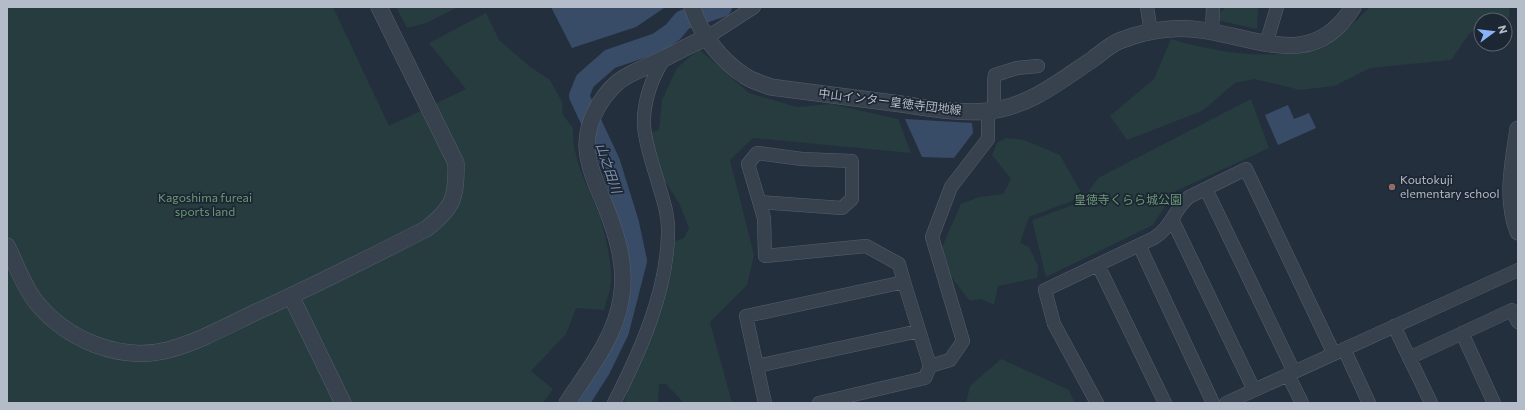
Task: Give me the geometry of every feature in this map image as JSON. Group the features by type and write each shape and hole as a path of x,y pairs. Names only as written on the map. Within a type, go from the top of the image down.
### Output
{"street":[{"path":"7,246 36,302 57,324 77,337 97,346 142,355 185,345 291,296 426,229 440,219 451,204 456,187 456,164 379,7"},
{"path":"567,403 607,340 617,320 622,298 621,252 616,234 592,174 587,155 589,125 597,107 607,93 620,80 664,59 703,33 754,7"},
{"path":"1147,7 1151,32"},
{"path":"1212,32 1213,7"},
{"path":"1266,44 1277,7"},
{"name":"中山インター皇徳寺団地線","path":"692,9 703,33 714,50 746,77 771,87 948,110 991,110 1021,103 1043,94 1118,41 1171,28 1212,32 1279,47 1297,47 1319,40 1336,30 1354,7"},
{"path":"614,403 627,378 658,299 668,258 666,210 652,163 644,125 646,104 656,72 664,59"},
{"path":"930,366 950,360 962,341 932,237 951,187 988,139 994,81 996,76 1017,68 1038,66"},
{"path":"1518,129 1511,179 1511,201 1518,232"},
{"path":"760,202 842,208 852,199 852,161 802,159 757,153 748,164 764,218 765,256 866,246 899,264 930,366 925,378 819,403"},
{"path":"1097,403 1054,324 1045,290 1161,234 1184,202 1206,188 1246,169 1339,352 1369,403"},
{"path":"1206,188 1291,373 1302,403"},
{"path":"1172,220 1254,390"},
{"path":"1139,245 1213,403"},
{"path":"1098,265 1165,403"},
{"path":"1226,403 1518,270"},
{"path":"765,403 746,316 904,282"},
{"path":"291,296 343,403"},
{"path":"1409,358 1512,310 1518,322"},
{"path":"1394,326 1431,403"},
{"path":"757,366 919,331"},
{"path":"1462,334 1494,403"}],"green space":[{"name":"Kagoshima fureai sports land","path":"7,7 333,7 389,126 466,89 429,43 486,13 499,40 529,66 550,80 562,102 563,115 573,128 573,139 578,161 598,212 609,257 611,283 604,310 576,308 566,334 531,371 553,389 543,403 7,403"},
{"path":"396,7 458,7 426,23 407,28"},
{"path":"1370,7 1510,7 1510,12 1473,12 1473,31 1469,34 1451,60 1370,68 1334,86 1300,90 1254,79 1235,83 1202,111 1127,140 1110,116 1154,79 1171,39 1204,48 1239,53 1291,53 1308,50 1325,44 1342,33"},
{"path":"1225,8 1258,8 1257,29 1216,20 1217,15"},
{"path":"699,49 749,93 797,107 832,104 898,119 911,153 753,138 730,160 754,255 747,285 710,322 732,403 683,402 666,384 659,384 658,403 624,403 629,388 633,365 668,286 673,242 684,238 689,228 679,203 658,171 646,134 659,130 662,100 677,68"},
{"name":"皇徳寺くらら城公園","path":"1251,99 1269,148 1174,192 1153,225 1046,277 1032,220 1078,203 1098,178"},
{"path":"1006,138 1024,140 1060,155 1081,192 1072,201 1029,217 1020,243 1029,247 1038,266 1037,278 998,286 994,305 981,299 970,301 948,273 942,247 961,204 979,197 1003,194 1011,179 992,155 997,143"},
{"path":"1001,359 1069,390 1075,403 966,403 970,386"}],"water":[{"path":"551,7 664,8 636,27 572,48"},
{"path":"1288,105 1294,119 1309,113 1316,128 1278,145 1265,115"},
{"path":"905,119 972,123 973,133 954,158 922,157"}],"waterway":[{"name":"山之田川","path":"579,403 600,370 619,331 637,261 629,223 610,162 579,96 585,81 610,59 657,43 673,32 683,20 722,7"}],"place":[{"name":"Koutokuji elementary school","path":"1392,187"}]}
